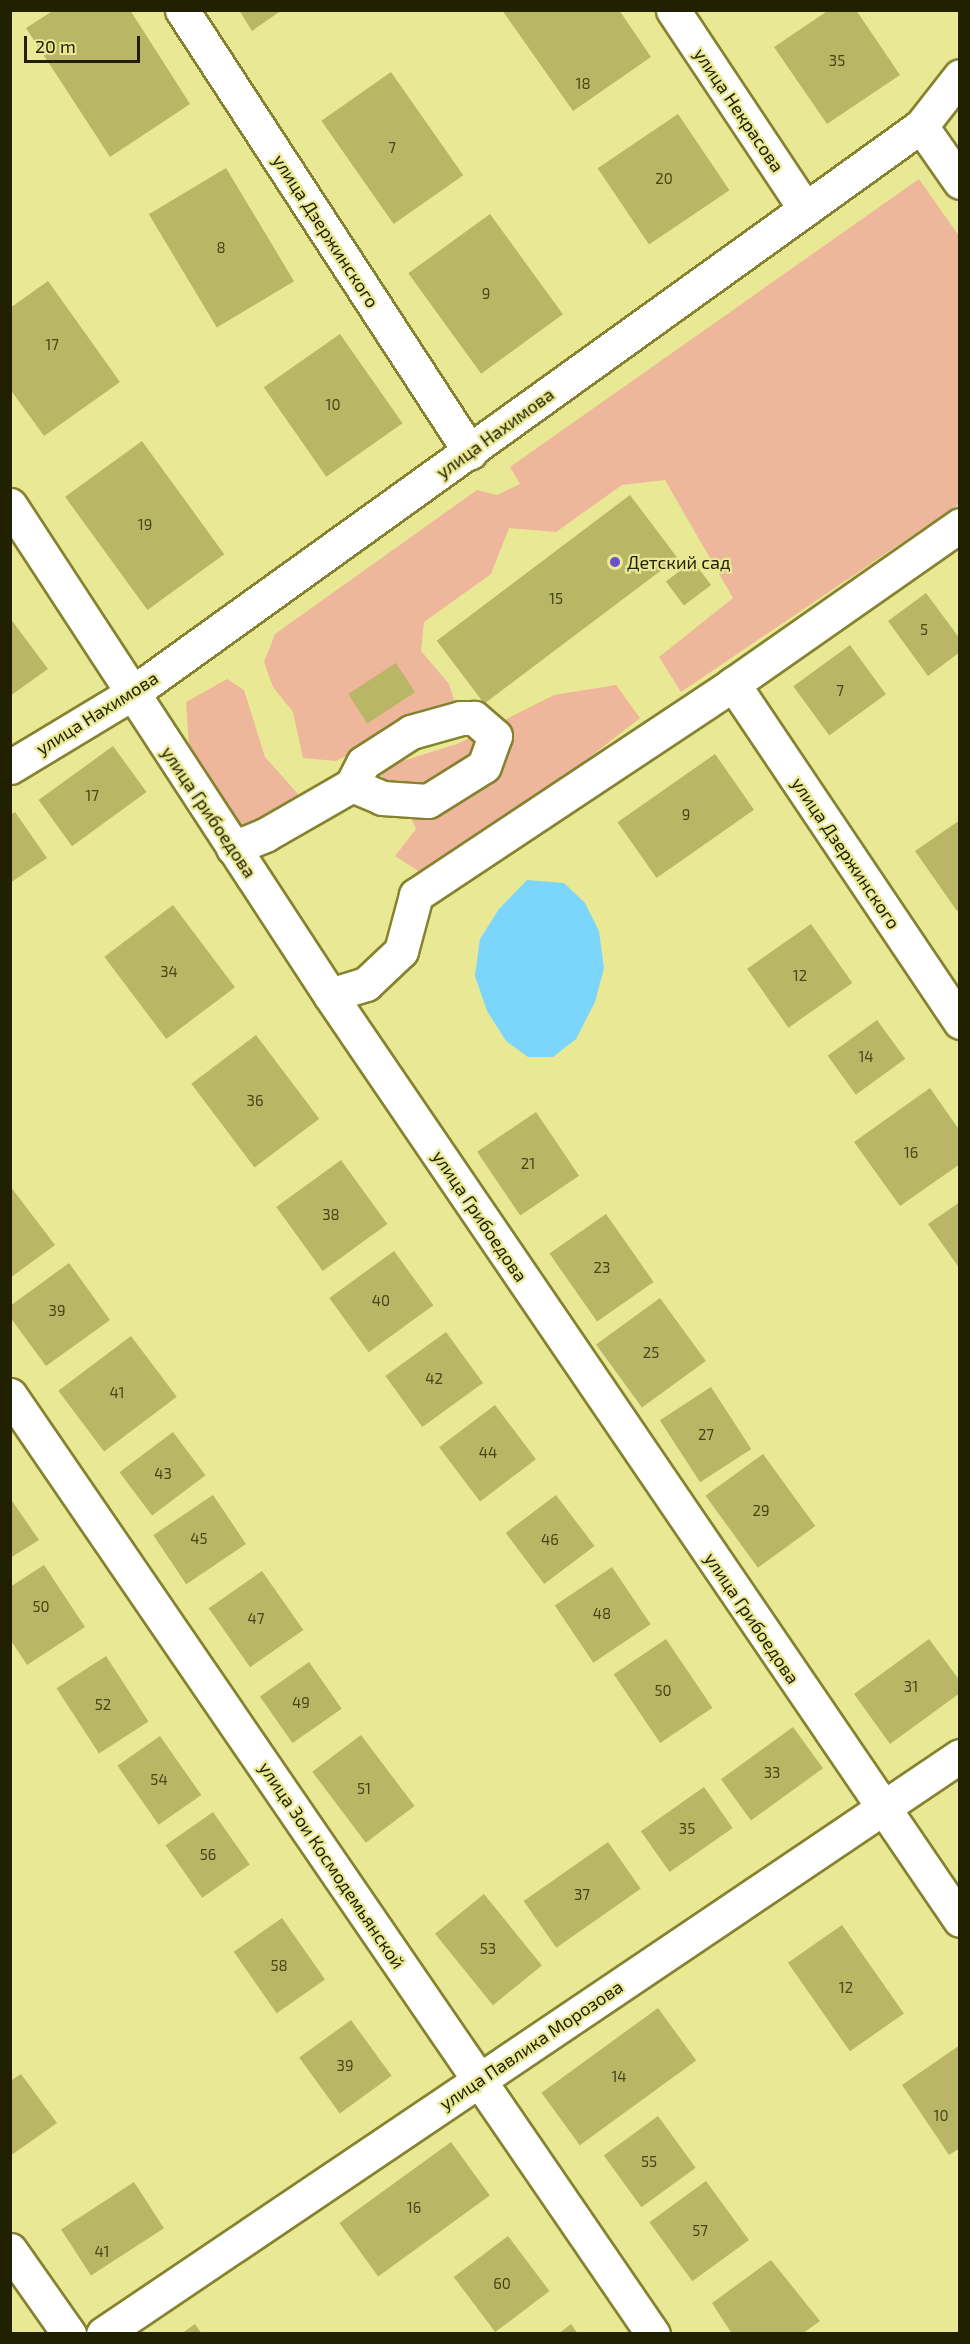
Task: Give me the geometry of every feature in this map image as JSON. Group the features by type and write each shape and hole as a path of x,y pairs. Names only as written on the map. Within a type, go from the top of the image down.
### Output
{"street":[{"name":"улица Дзержинского","path":"182,10 470,452"},
{"name":"улица Некрасова","path":"673,10 805,209"},
{"name":"улица Нахимова","path":"10,767 131,694 921,126 960,76"},
{"path":"921,126 960,182"},
{"name":"улица Грибоедова","path":"10,505 131,694 330,995 882,1810 960,1920"},
{"path":"330,995 366,984 401,951 416,895 733,684 960,525"},
{"name":"улица Дзержинского","path":"733,684 960,1022"},
{"path":"233,848 265,835 352,785"},
{"name":"улица Зои Космодемьянской","path":"10,1395 653,2334"},
{"name":"улица Павлика Морозова","path":"103,2334 960,1756"},
{"path":"10,2250 69,2334"}],"shaded area":[{"name":"Детский сад","path":"919,179 959,236 959,504 681,692 659,657 733,598 665,480 622,485 556,532 509,528 491,574 424,622 421,651 449,684 458,713 388,734 336,761 303,758 293,712 273,687 264,662 275,634 477,490 497,495 520,484 510,467"},
{"path":"227,679 244,690 265,757 298,794 277,818 242,826 189,745 186,702"},
{"path":"616,685 640,718 531,803 420,872 395,856 416,829 404,803 376,769 457,744 554,695"}],"water":[{"path":"527,880 564,883 585,903 599,931 604,968 595,1002 576,1039 553,1057 528,1057 506,1041 487,1011 475,976 480,939 499,909"}],"building":[{"path":"54,10 130,10 190,104 110,157 26,28"},
{"path":"239,10 282,10 252,31"},
{"path":"502,10 619,10 651,57 573,111"},
{"path":"829,10 856,10 900,75 827,124 774,47"},
{"path":"391,72 463,175 394,224 321,121"},
{"path":"678,114 729,190 649,245 598,168"},
{"path":"226,168 294,281 217,327 149,214"},
{"path":"490,214 563,314 481,374 408,273"},
{"path":"48,281 120,382 44,436 10,389 10,308"},
{"path":"340,334 403,423 326,477 264,387"},
{"path":"142,441 224,554 147,610 65,497"},
{"path":"630,495 678,558 484,704 437,641"},
{"path":"693,561 711,585 684,605 666,581"},
{"path":"926,593 960,639 960,652 928,676 888,621"},
{"path":"10,618 48,669 10,696"},
{"path":"850,645 886,694 829,735 793,686"},
{"path":"396,663 415,692 367,723 348,694"},
{"path":"113,746 147,792 72,846 39,800"},
{"path":"715,754 754,810 657,878 618,822"},
{"path":"15,812 47,858 10,883 10,815"},
{"path":"960,820 960,909 957,911 915,851"},
{"path":"173,905 235,987 166,1039 104,957"},
{"path":"811,924 852,983 788,1028 747,969"},
{"path":"877,1020 905,1059 856,1095 828,1056"},
{"path":"256,1035 319,1119 255,1168 191,1084"},
{"path":"930,1088 960,1131 960,1164 900,1206 854,1142"},
{"path":"536,1112 579,1176 520,1216 477,1152"},
{"path":"341,1160 387,1224 323,1271 276,1207"},
{"path":"10,1186 55,1245 10,1278"},
{"path":"960,1202 960,1269 928,1224"},
{"path":"606,1214 654,1282 597,1322 549,1254"},
{"path":"394,1251 433,1305 369,1352 329,1298"},
{"path":"69,1263 110,1320 46,1366 10,1317 10,1306"},
{"path":"660,1298 706,1361 642,1408 596,1344"},
{"path":"446,1332 483,1383 422,1427 385,1376"},
{"path":"131,1336 177,1397 104,1451 58,1391"},
{"path":"711,1387 751,1449 700,1482 660,1420"},
{"path":"495,1405 536,1459 480,1501 439,1447"},
{"path":"173,1432 205,1475 152,1515 119,1472"},
{"path":"763,1454 815,1526 758,1568 706,1496"},
{"path":"213,1495 246,1544 186,1584 153,1535"},
{"path":"556,1495 595,1546 544,1584 506,1533"},
{"path":"10,1498 39,1540 10,1558"},
{"path":"44,1565 85,1627 27,1665 10,1639 10,1587"},
{"path":"612,1567 651,1624 593,1663 555,1606"},
{"path":"262,1571 303,1630 250,1667 209,1608"},
{"path":"666,1639 712,1708 660,1743 614,1674"},
{"path":"929,1639 960,1681 960,1693 890,1744 854,1694"},
{"path":"106,1656 148,1721 99,1754 57,1688"},
{"path":"309,1662 342,1709 293,1743 260,1696"},
{"path":"793,1727 823,1768 751,1821 721,1779"},
{"path":"361,1735 415,1806 366,1843 312,1772"},
{"path":"160,1736 201,1795 159,1825 117,1766"},
{"path":"704,1787 733,1828 670,1872 641,1831"},
{"path":"213,1812 250,1864 202,1898 165,1845"},
{"path":"608,1842 641,1889 556,1948 524,1901"},
{"path":"484,1894 542,1965 493,2005 435,1934"},
{"path":"282,1918 325,1979 277,2013 234,1952"},
{"path":"842,1925 904,2013 850,2051 788,1963"},
{"path":"658,2008 696,2061 580,2145 542,2093"},
{"path":"351,2020 392,2076 340,2113 299,2058"},
{"path":"960,2045 960,2148 949,2155 902,2085"},
{"path":"21,2074 57,2123 10,2156 10,2081"},
{"path":"658,2116 696,2168 641,2207 604,2155"},
{"path":"451,2142 490,2195 378,2277 339,2223"},
{"path":"706,2181 749,2240 692,2281 649,2222"},
{"path":"134,2182 164,2228 91,2276 61,2229"},
{"path":"508,2236 550,2291 495,2332 454,2277"},
{"path":"771,2260 820,2321 802,2334 732,2334 712,2303"},
{"path":"195,2324 202,2334 181,2334"},
{"path":"571,2324 578,2334 558,2334"}],"place":[{"name":"Детский сад","path":"615,562"}]}
